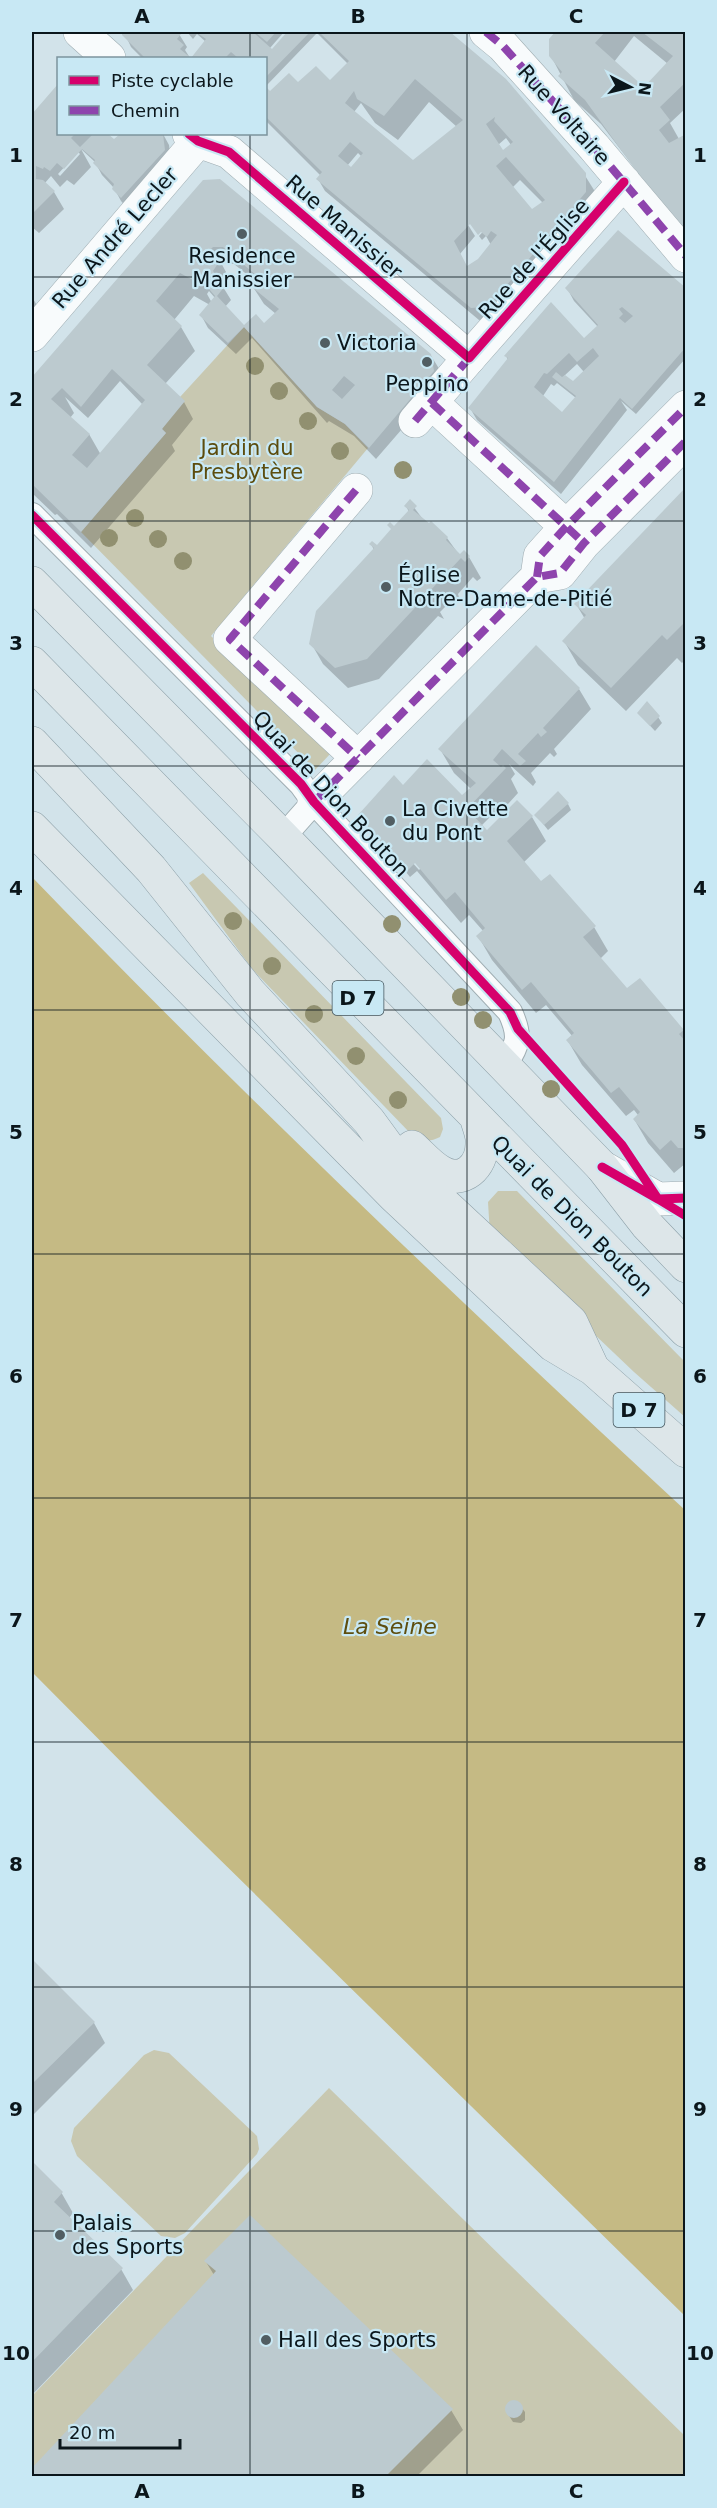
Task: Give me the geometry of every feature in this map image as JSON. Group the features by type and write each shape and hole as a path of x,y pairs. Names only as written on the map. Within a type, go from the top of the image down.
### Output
{"main road":[{"path":"32,583 283,837 602,1167 647,1225 686,1266"},
{"name":"Quai de Dion Bouton","path":"32,663 686,1331"},
{"path":"32,743 151,869 249,993 369,1120 399,1162 570,1322 593,1370"},
{"name":"D 7","path":"32,828 394,1196 553,1345 593,1370 686,1451"},
{"path":"369,1120 410,1145 441,1172 452,1176 462,1176 472,1171 479,1159 483,1143 477,1120"}],"street":[{"path":"80,32 108,57"},
{"name":"Rue Voltaire","path":"501,36 686,256"},
{"name":"Rue André Lecler","path":"32,335 194,137"},
{"name":"Rue Manissier","path":"194,137 230,152 469,358"},
{"name":"Rue de l'Église","path":"575,535 424,412 624,182"},
{"path":"314,802 537,577 560,573 575,535 686,407"},
{"path":"575,535 686,441"},
{"path":"356,490 230,639 358,758"},
{"path":"602,1167 672,1198"}],"lane":[{"name":"Quai de Dion Bouton","path":"32,515 301,784 314,802 510,1012 518,1029 514,1051 504,1066"},
{"path":"283,837 314,802"},
{"path":"672,1198 686,1216"}],"green space":[{"name":"Jardin du Presbytère","path":"244,327 317,407 345,424 368,448 211,636 331,753 315,770 81,532 166,433 162,429 180,397"},
{"path":"203,873 441,1118 443,1129 440,1137 425,1140 411,1134 253,970 189,883"},
{"path":"498,1191 517,1191 685,1362 685,1417 634,1372 490,1235 488,1202"},
{"path":"154,2050 169,2053 257,2136 259,2149 257,2154 185,2233 175,2238 161,2236 77,2156 71,2141 74,2128 144,2055"},
{"path":"329,2088 685,2436 685,2476 32,2476 32,2396"}],"water":[{"name":"La Seine","path":"32,877 272,1119 685,1510 685,2316 157,1798 32,1672"}],"building":[{"path":"122,32 179,32 181,34 177,39 184,45 180,49 190,57 144,57 122,35"},
{"path":"196,32 253,32 272,49 287,32 310,32 267,76 267,57 237,57 231,52 226,57 192,57 206,39"},
{"path":"255,32 276,32 267,42"},
{"path":"319,32 450,32 506,79 586,173 586,192 488,307 471,308 316,179 322,172 267,118 267,88 270,91 289,73 298,82 316,66 330,80 349,61","holes":["415,79 463,120 413,160 345,103 354,91 357,99 384,116","495,117 494,121 513,142 503,150 486,124","350,142 363,153 351,167 338,156","506,157 545,200 532,209 496,166","470,224 478,235 481,232 487,237 491,231 497,235 478,259 467,266 454,241"]},
{"path":"555,32 605,32 595,43 644,87 673,56 642,32 686,32 686,82 660,107 670,120 659,130 669,143 686,134 686,231 637,172 585,100 558,76 562,72 549,56 549,39"},
{"path":"57,85 57,135 74,135 71,138 80,147 92,135 109,135 114,139 119,135 163,135 165,150 121,198 112,189 114,184 93,163 95,160 82,149 64,169 57,163 50,171 36,166 36,179 43,180 55,191 32,214 32,114"},
{"path":"220,179 431,354 434,371 369,448 345,424 317,407 244,327 228,343 199,315 215,296 197,275 193,280 180,273 156,301 182,326 147,365 185,401 162,429 166,433 81,532 32,484 32,377 203,180","holes":["223,247 257,276 252,287 279,309 264,323 256,314 244,325 217,296 225,286 213,271 217,265 211,261 217,254 211,249","112,369 145,400 87,468 72,455 90,434 51,399 62,388 81,407","344,376 355,385 342,399 332,390"]},
{"path":"618,230 686,288 686,347 632,409 620,398 554,482 468,408 508,358 504,356 551,302 584,338 598,325 565,288","holes":["622,307 633,316 625,323 619,318 623,314 619,309","593,348 599,356 573,381 556,372 552,377 576,396 562,412 534,387 544,373 547,374 569,353 577,362"]},
{"path":"686,487 686,621 667,640 662,635 611,688 562,641 586,615 574,604"},
{"name":"Église Notre-Dame-de-Pitié","path":"410,499 417,506 413,510 429,523 431,521 448,537 446,540 460,554 464,550 470,556 465,562 461,558 446,574 450,579 448,581 443,577 428,593 434,597 431,601 426,596 367,659 335,668 309,644 316,611 374,548 369,544 372,541 377,545 391,529 387,525 390,522 394,526 409,510 404,506"},
{"path":"536,645 580,688 543,728 547,732 541,737 538,733 518,754 526,761 520,766 502,749 493,760 506,768 467,809 487,830 517,800 533,816 507,841 541,881 550,874 596,926 583,937 627,988 640,978 684,1030 679,1034 686,1042 686,1148 678,1148 671,1140 660,1150 633,1119 640,1112 619,1087 611,1093 566,1040 574,1033 531,982 522,990 476,936 485,928 455,892 446,900 415,863 406,872 358,815 394,775 403,785 427,759 462,795 476,783 438,749"},
{"path":"647,701 660,716 650,726 637,713"},
{"path":"558,791 569,803 544,825 534,815"},
{"path":"32,1959 95,2022 32,2084"},
{"name":"Palais des Sports","path":"32,2161 63,2192 54,2202 123,2268 32,2362"},
{"name":"Hall des Sports","path":"250,2215 453,2409 386,2476 32,2476 32,2468 216,2271 204,2261"},
{"path":"514,2400 520,2403 523,2409 520,2415 514,2418 508,2415 505,2409 508,2403"}],"marked path":[{"path":"486,32 503,46 594,147 686,256"},
{"path":"415,421 469,358"},
{"path":"432,403 584,543"},
{"path":"537,577 540,556 686,407"},
{"path":"314,802 537,577 560,573 584,543 686,441"},
{"path":"356,490 230,639 358,758"}],"cycle path":[{"path":"190,135 198,141 229,152 469,358 624,182"},
{"path":"32,515 301,784 314,802 510,1012 518,1029 622,1145 658,1199 686,1216"},
{"path":"602,1167 658,1199 686,1198"}],"place":[{"name":"Residence Manissier","path":"242,234"},
{"name":"Victoria","path":"325,343"},
{"name":"Peppino","path":"427,362"},
{"name":"Église Notre-Dame-de-Pitié","path":"386,587"},
{"name":"La Civette du Pont","path":"390,821"},
{"name":"Palais des Sports","path":"60,2235"},
{"name":"Hall des Sports","path":"266,2340"}]}
